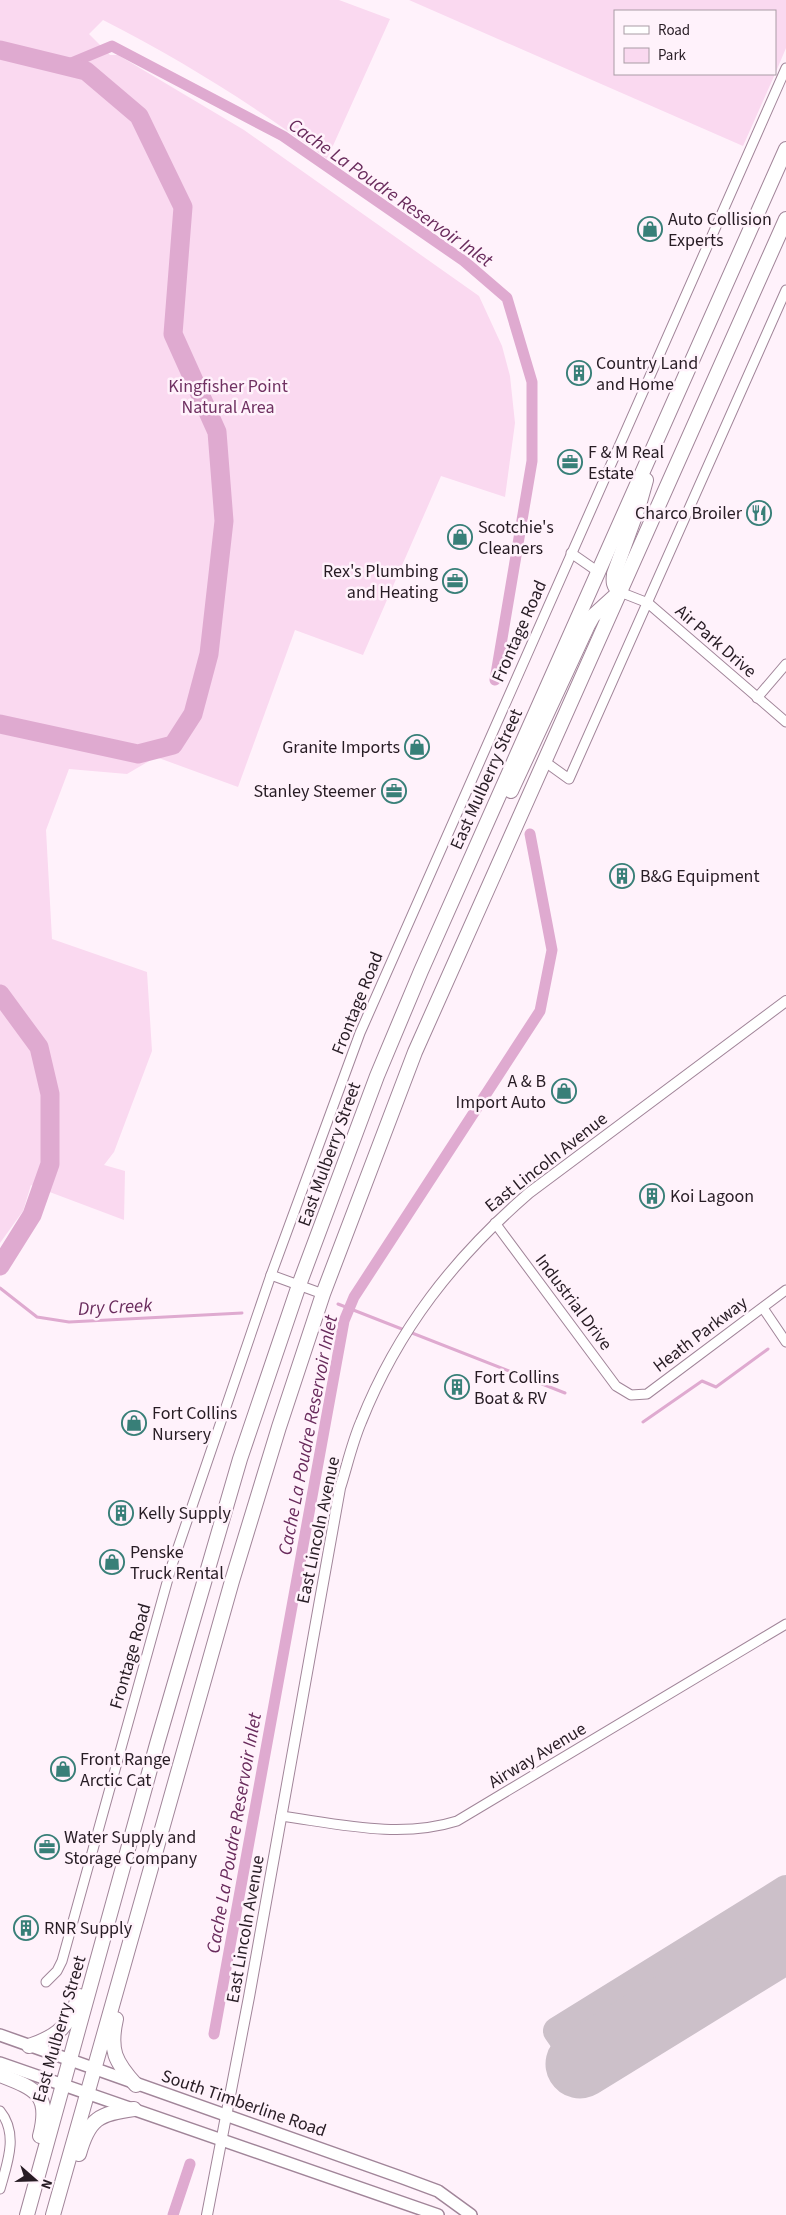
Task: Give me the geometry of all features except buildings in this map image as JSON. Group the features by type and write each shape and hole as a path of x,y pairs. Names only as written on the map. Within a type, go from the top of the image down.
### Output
{"highway":[{"name":"East Mulberry Street","path":"27,2215 240,1459 299,1285 377,1076 421,971 786,149"},
{"path":"53,2215 237,1563 323,1294 415,1052 786,219"},
{"path":"620,592 615,588 613,582 614,574 639,505 658,435"},
{"path":"457,893 515,784 588,624 593,616 620,592"},
{"path":"29,2046 58,2033 66,2026 74,2011 127,1825 145,1792"},
{"path":"136,2085 118,2062 113,2044 113,2033 148,1904 156,1847"},
{"path":"0,2075 31,2088 36,2092 43,2106 43,2126 20,2215"},
{"path":"62,2215 82,2142 88,2130 98,2118 108,2113 134,2109"}],"main road":[{"name":"South Timberline Road","path":"0,2035 438,2192 471,2215"},
{"path":"0,2063 438,2215"}],"street":[{"name":"Frontage Road","path":"46,1982 57,1971 62,1961 173,1563 271,1275 360,1033 786,68"},
{"path":"544,761 569,780 786,290"},
{"path":"572,553 597,571"},
{"name":"Air Park Drive","path":"620,592 648,603 786,722"},
{"path":"757,698 786,664"},
{"name":"East Lincoln Avenue","path":"207,2215 227,2115 340,1488 360,1424 382,1374 412,1323 452,1268 495,1223 529,1193 786,1001"},
{"name":"Industrial Drive","path":"495,1223 616,1386 631,1395"},
{"path":"271,1275 323,1294"},
{"name":"Heath Parkway","path":"631,1395 647,1394 786,1290"},
{"path":"763,1308 786,1342"},
{"name":"Airway Avenue","path":"281,1816 379,1829 437,1828 457,1822 786,1624"},
{"path":"0,2111 7,2124 10,2136 10,2149 0,2189"}],"green space":[{"name":"Kingfisher Point Natural Area","path":"0,0 339,0 390,19 327,159 218,85 132,35 103,20 89,34 110,55 118,55 244,130 479,296 502,346 510,376 515,423 505,497 441,476 363,655 295,630 238,787 156,757 127,774 69,769 46,830 52,939 147,972 152,1051 114,1152 104,1165 125,1171 124,1220 31,1185 23,1211 0,1243"},
{"path":"409,0 786,0 786,48 776,72 776,10 614,10 614,75 775,75 743,146"}],"waterway":[{"name":"Cache La Poudre Reservoir Inlet","path":"64,66 112,46 283,136 464,261 507,298 532,382 532,461 495,680"},
{"path":"0,50 86,71 139,116 183,207 173,334 217,432 224,521 209,654 193,714 173,745 138,754 0,724"},
{"name":"Cache La Poudre Reservoir Inlet","path":"214,2034 344,1321 354,1297 540,1011 552,950 530,834"},
{"path":"0,994 39,1047 50,1094 50,1164 32,1215 0,1266"},
{"name":"Dry Creek","path":"0,1288 37,1317 69,1322 242,1313"},
{"name":"Dry Creek","path":"338,1304 565,1393"},
{"name":"Dry Creek","path":"643,1422 702,1381 716,1387 768,1349"},
{"name":"Cache La Poudre Reservoir Inlet","path":"173,2215 190,2164"}],"taxiway":[{"path":"580,2064 557,2031 786,1889"}],"runway":[{"path":"580,2064 786,1937"}],"place":[{"name":"Auto Collision Experts","path":"650,229"},
{"name":"Country Land and Home","path":"579,373"},
{"name":"F & M Real Estate","path":"570,462"},
{"name":"Charco Broiler","path":"759,513"},
{"name":"Scotchie's Cleaners","path":"460,537"},
{"name":"Rex's Plumbing and Heating","path":"455,581"},
{"name":"Granite Imports","path":"417,747"},
{"name":"Stanley Steemer","path":"394,791"},
{"name":"B&G Equipment","path":"622,876"},
{"name":"A & B Import Auto","path":"564,1091"},
{"name":"Koi Lagoon","path":"652,1196"},
{"name":"Fort Collins Boat & RV","path":"457,1387"},
{"name":"Fort Collins Nursery","path":"134,1423"},
{"name":"Kelly Supply","path":"121,1513"},
{"name":"Penske Truck Rental","path":"112,1562"},
{"name":"Front Range Arctic Cat","path":"63,1769"},
{"name":"Water Supply and Storage Company","path":"47,1847"},
{"name":"RNR Supply","path":"26,1928"}]}
